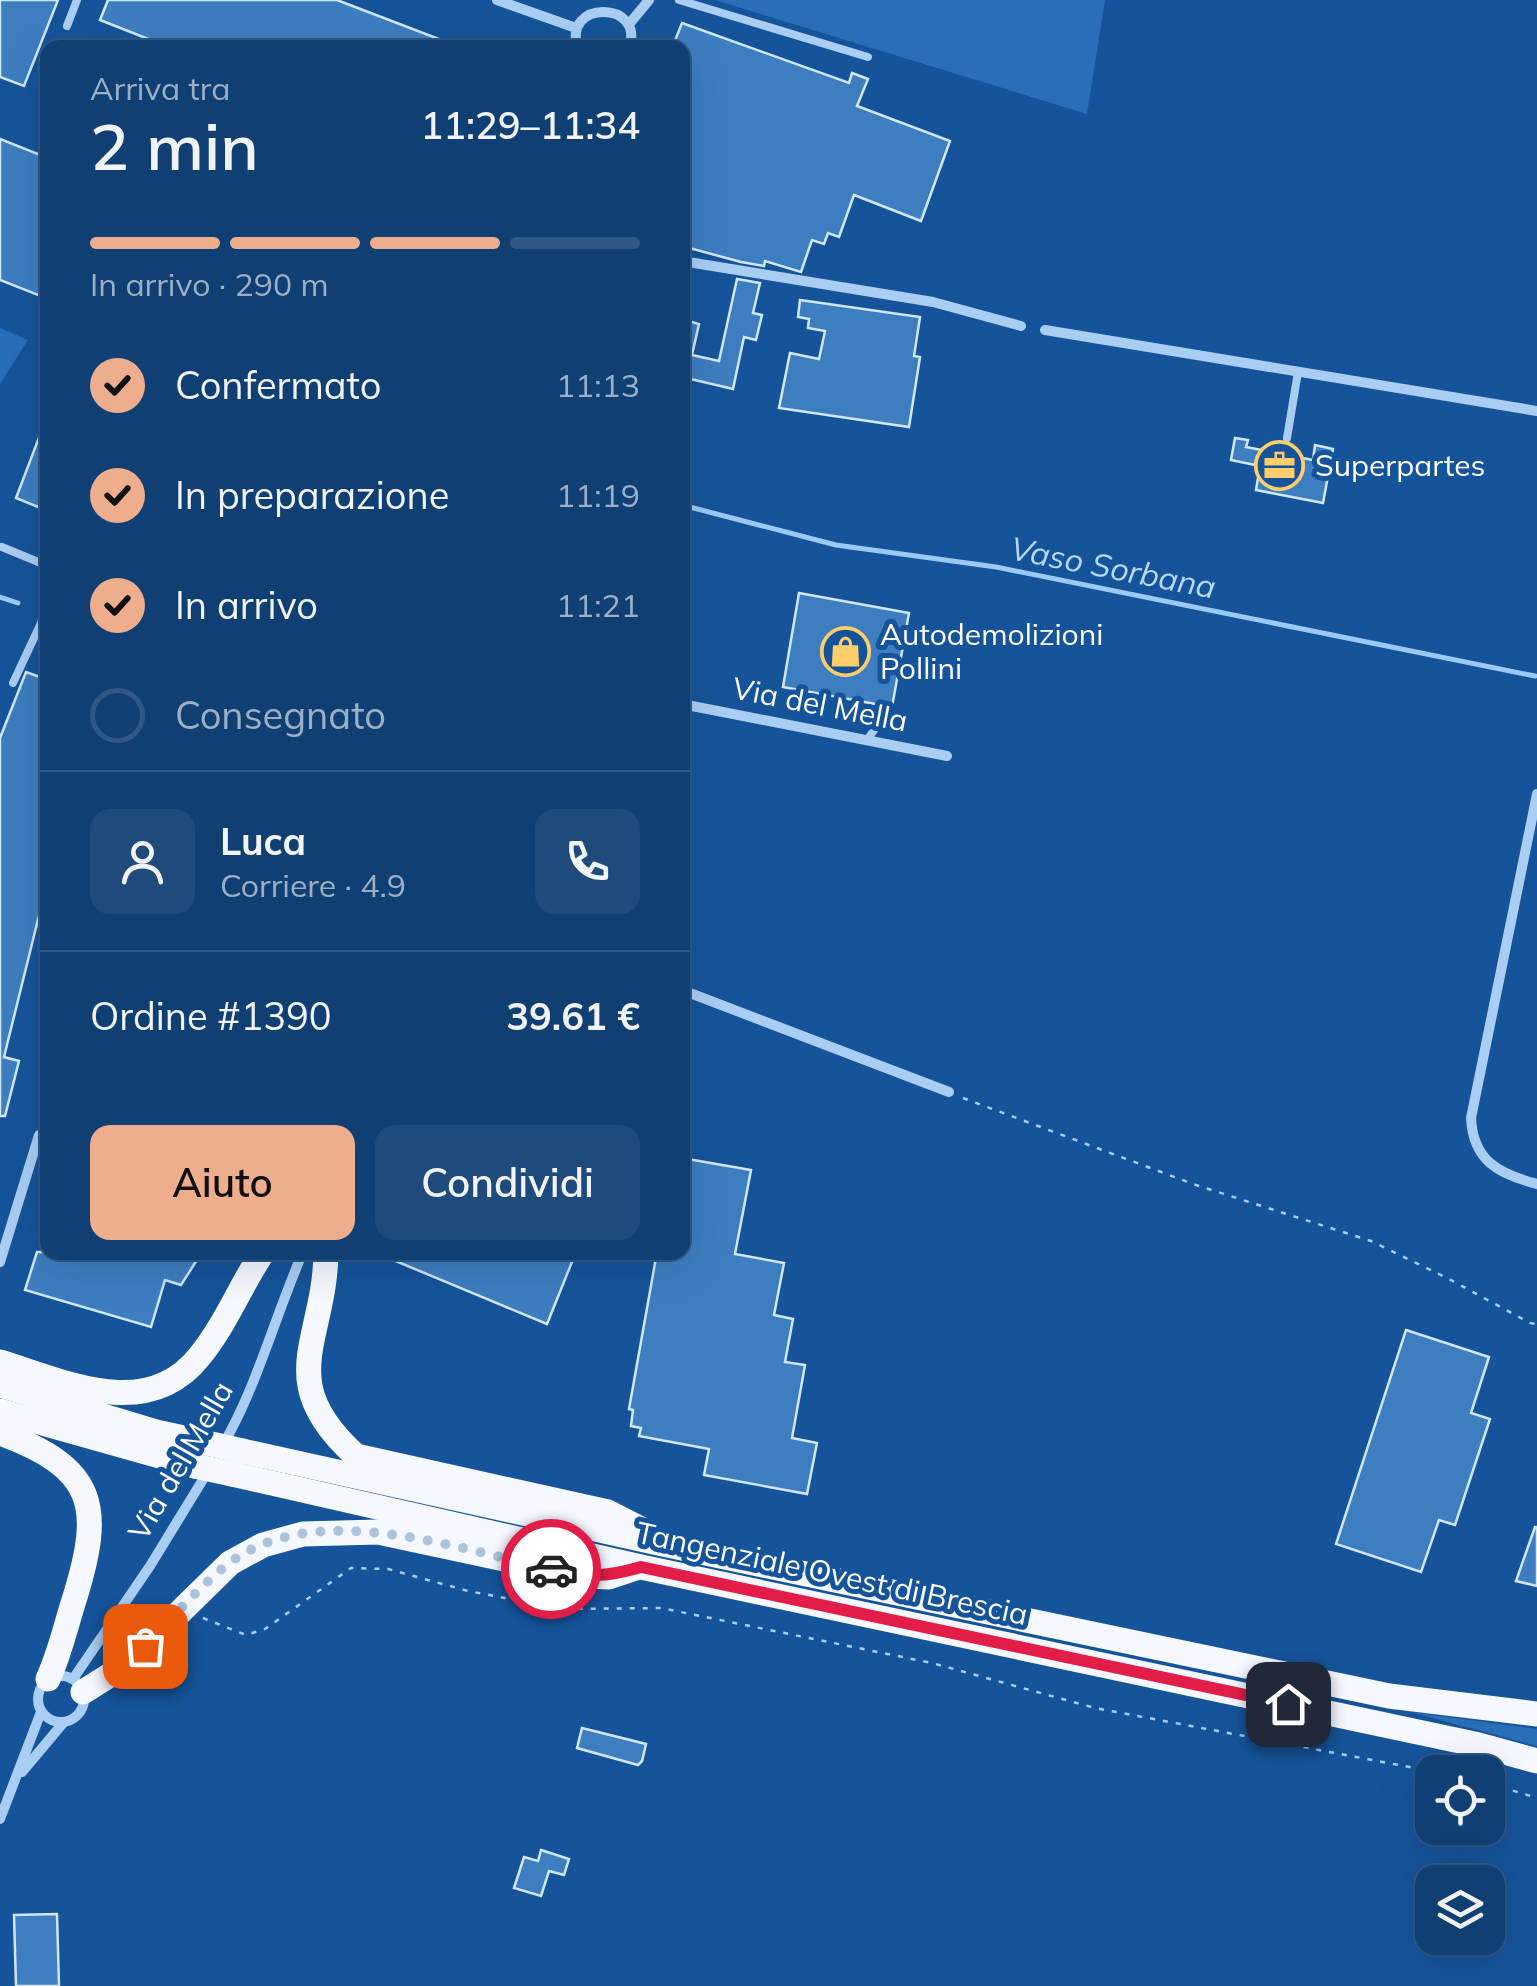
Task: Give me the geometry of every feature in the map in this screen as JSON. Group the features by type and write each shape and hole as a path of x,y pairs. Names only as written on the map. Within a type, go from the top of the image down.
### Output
{"main road":[{"path":"0,1362 100,1393 134,1393 168,1384 184,1374 200,1356 259,1260"},
{"path":"326,1260 307,1373 320,1417 356,1456 608,1512 663,1544"},
{"name":"Tangenziale Ovest di Brescia","path":"0,1385 156,1432 201,1454"},
{"name":"Tangenziale Ovest di Brescia","path":"0,1411 1390,1696 1537,1714"},
{"path":"0,1433 46,1453 64,1468 86,1498 90,1515 89,1552 58,1659 68,1684 126,1665 230,1563 263,1544 302,1534 378,1532 584,1576 610,1576 641,1567"},
{"name":"Tangenziale Ovest di Brescia","path":"237,1462 641,1567 1537,1760"}],"street":[{"path":"497,0 576,28"},
{"path":"630,23 649,0"},
{"path":"577,40 576,28 591,10 616,4 630,23 631,40"},
{"path":"690,263 933,302 1021,326"},
{"path":"1044,330 1537,411"},
{"name":"Via del Mella","path":"690,706 947,756"},
{"path":"1537,794 1471,1118 1472,1138 1480,1154 1510,1177 1537,1184"},
{"path":"690,993 950,1092"},
{"path":"0,1262 40,1135"},
{"name":"Via del Mella","path":"0,1820 42,1712 39,1691 68,1684 150,1566 238,1419 300,1260"},
{"name":"Via del Mella","path":"15,1781 64,1722 82,1708 68,1684"},
{"path":"42,1712 52,1720 64,1722"}],"lane":[{"path":"67,26 77,0"},
{"path":"678,0 868,58"},
{"path":"1287,438 1298,372"},
{"path":"2,546 40,563"},
{"path":"13,683 40,625"},
{"path":"844,709 876,714 877,726 867,740"}],"path":[{"path":"950,1092 1196,1185 1371,1242 1537,1324"},
{"path":"183,1606 246,1635 265,1629 351,1568 388,1569 468,1591 563,1609 662,1608 932,1663 1096,1708 1415,1768"},
{"path":"1505,1788 1537,1798"}],"shaded area":[{"path":"715,0 1105,0 1087,114"},
{"path":"0,328 28,340 0,384"},
{"path":"1410,1712 1537,1729 1537,1746"}],"building":[{"path":"0,0 58,0 24,86 0,77"},
{"path":"108,0 337,0 441,40 151,40 100,20"},
{"path":"682,23 849,83 852,73 868,79 857,106 950,141 921,221 854,195 839,237 828,233 824,244 812,240 801,272 765,261 764,266 690,248 690,40 675,40"},
{"path":"0,139 40,155 40,296 0,280"},
{"path":"737,279 760,283 753,313 762,315 756,340 744,337 733,389 690,379 690,321 699,324 692,355 719,361"},
{"path":"800,300 920,317 914,356 920,357 909,427 779,408 790,353 819,359 825,331 808,328 809,319 798,317"},
{"path":"40,435 40,508 16,498"},
{"name":"Superpartes","path":"1235,438 1248,440 1246,447 1313,460 1315,445 1333,449 1323,503 1256,490 1260,466 1231,460"},
{"path":"799,593 909,613 892,707 783,687"},
{"path":"26,672 40,677 40,911 4,1057 19,1061 5,1116 0,1116 0,738"},
{"path":"690,1159 751,1170 735,1254 784,1263 774,1315 793,1319 785,1362 805,1365 792,1438 817,1443 807,1494 704,1475 709,1449 639,1436 641,1428 631,1426 633,1410 629,1409 656,1260 690,1260"},
{"path":"37,1252 40,1260 197,1260 181,1285 165,1280 151,1327 25,1290"},
{"path":"393,1260 573,1260 547,1324"},
{"path":"1406,1330 1489,1357 1471,1413 1490,1419 1455,1525 1439,1520 1421,1572 1336,1544"},
{"path":"1537,1527 1537,1586 1516,1581"},
{"path":"582,1728 646,1744 642,1761 638,1765 577,1748"},
{"path":"541,1850 569,1859 564,1875 549,1871 541,1896 514,1888 524,1857 538,1861"},
{"path":"57,1914 59,1986 16,1986 14,1915"}],"waterway":[{"name":"Vaso Sorbana","path":"690,507 836,545 996,567 1535,676"},
{"name":"Vaso Sorbana","path":"0,597 18,603"}],"way so far":[{"path":"145,1646 230,1563 263,1544 302,1534 378,1532 551,1569"}],"place":[{"name":"Superpartes","path":"1280,466"},
{"name":"Autodemolizioni Pollini","path":"845,652"}],"route":[{"path":"551,1569 584,1576 610,1576 641,1567 1288,1704"}]}
